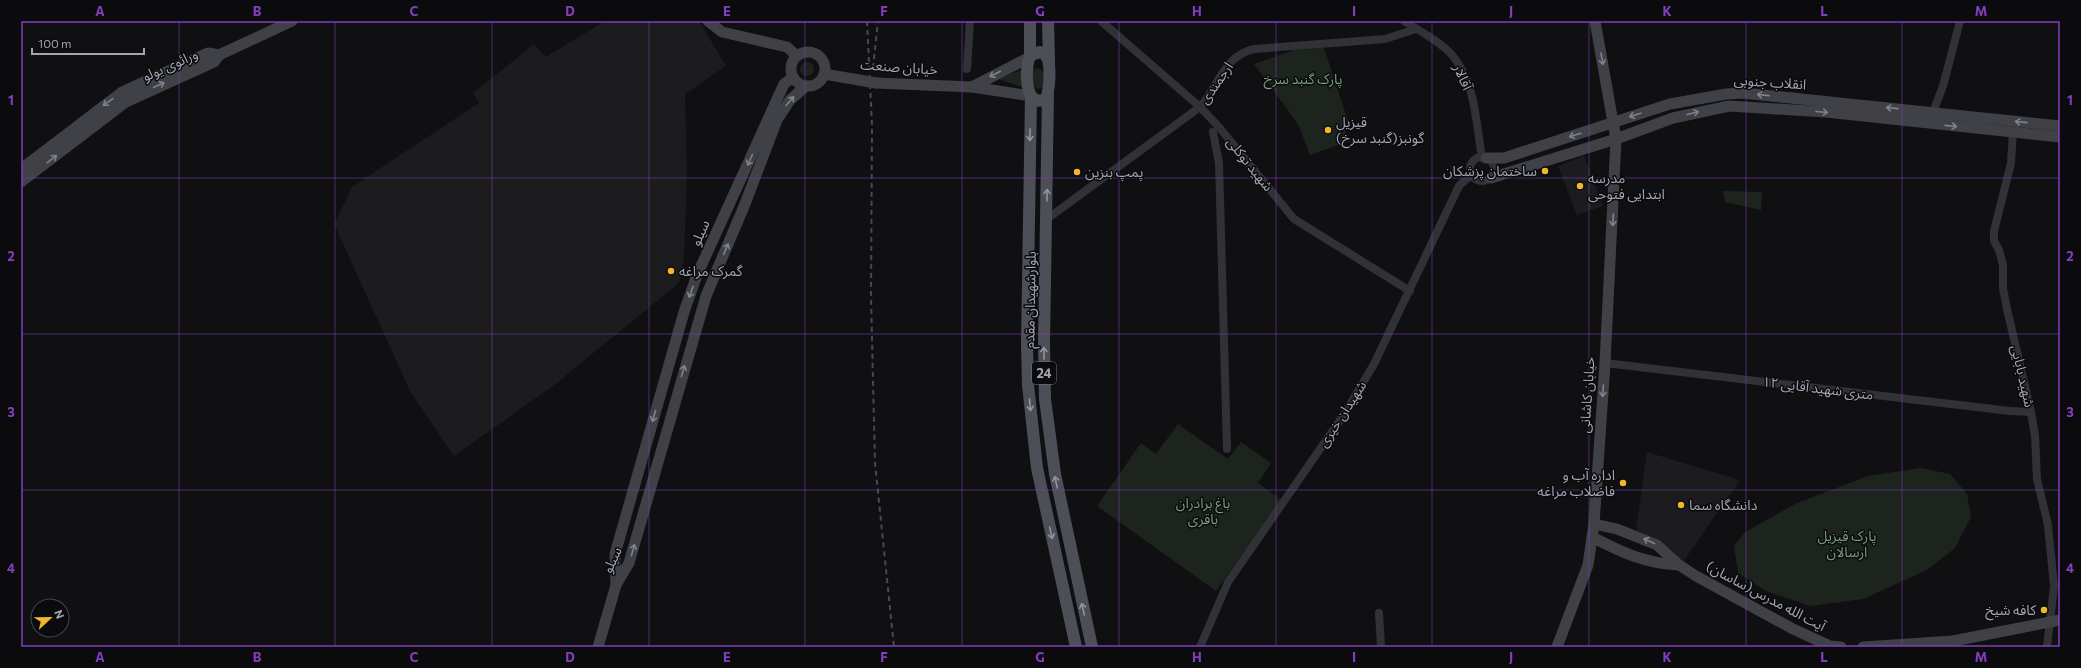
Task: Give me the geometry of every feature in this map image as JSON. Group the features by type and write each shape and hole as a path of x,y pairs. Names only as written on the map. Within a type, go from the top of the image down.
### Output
{"main road":[{"name":"24","path":"1030,21 1028,89 1031,96"},
{"name":"24","path":"1048,21 1048,93"},
{"path":"1030,57 1033,53 1040,52 1046,55 1049,61"},
{"path":"1031,96 1036,100 1042,100 1048,93"},
{"name":"بلوارشهیدان مقدم","path":"1048,93 1044,343 1045,399 1055,474 1092,647"},
{"name":"بلوارشهیدان مقدم","path":"1031,96 1026,344 1028,385 1040,486 1076,647"}],"street":[{"path":"219,55 292,21"},
{"path":"708,21 722,32 787,47 797,56"},
{"path":"967,68 970,21"},
{"name":"شهید توکلی","path":"1101,21 1200,107 1219,127 1294,219 1410,291"},
{"name":"آقالار","path":"1404,21 1447,50 1461,69 1474,104 1484,158"},
{"path":"1595,21 1612,123"},
{"path":"1933,112 1943,86 1960,21"},
{"name":"ارجمندی","path":"1046,216 1051,216 1200,107 1211,94 1220,76 1232,59 1243,52 1335,42 1385,39 1416,29"},
{"name":"ورائوی یولو","path":"21,170 122,92 208,52 219,55 214,62 126,102 21,182"},
{"path":"806,52 818,55 824,64 824,74 816,84 806,86 796,82 793,77 791,67 797,56 806,52"},
{"name":"خیابان صنعت","path":"972,86 1030,57"},
{"name":"خیابان صنعت","path":"824,74 876,83 972,86 1031,96"},
{"name":"سیلو","path":"616,585 630,563 697,320 710,284 745,204 762,145 784,84 793,77"},
{"name":"سیلو","path":"616,585 615,554 684,312 697,275 762,145 790,100 806,86"},
{"name":"انقلاب جنوبی","path":"1484,158 1504,158 1670,104 1720,95 1743,93 1845,109 2060,137"},
{"path":"1670,104 1667,111 1673,118"},
{"name":"انقلاب جنوبی","path":"1491,178 1616,139 1673,118 1729,106 1933,112 2060,126"},
{"name":"خیابان کاشانی","path":"1558,647 1588,565 1594,524 1605,363 1616,139 1612,123"},
{"name":"شهید بابایی","path":"2013,131 2011,163 1994,231 1994,241 1999,250 2003,265 2003,288 2031,412 2035,436 2037,479 2048,525 2053,565 2055,621 2047,647"},
{"path":"1213,132 1219,163 1227,449"},
{"path":"1484,158 1494,167 1491,178 1480,181 1472,174 1473,163 1484,158"},
{"name":"شهیدان خیری","path":"1200,647 1228,582 1347,410 1374,364 1459,186 1472,174"},
{"path":"697,275 710,284"},
{"name":"۱۲ متری شهید آقایی","path":"1605,363 2010,412 2031,412"},
{"name":"آیت الله مدرس(ساسان)","path":"1594,524 1617,528 1657,545 1679,565 1696,576 1793,629 1830,646 1841,647"},
{"name":"آیت الله مدرس(ساسان)","path":"1592,536 1621,552 1652,563 1679,565"},
{"path":"598,647 616,585"},
{"path":"1379,612 1381,647"},
{"path":"1863,647 1953,641 2055,621"}],"shaded area":[{"path":"605,21 699,21 726,66 685,94 687,176 684,258 679,283 553,386 454,456 411,393 334,224 352,187 479,103 473,93 534,44 546,57"},
{"name":"مدرسه ابتدایی فتوحی","path":"1584,156 1603,206 1577,215 1558,166"},
{"name":"دانشگاه سما","path":"1647,452 1740,480 1683,562 1636,530"}],"green space":[{"name":"پارک گنبد سرخ","path":"1324,48 1348,121 1343,125 1349,141 1310,155 1298,124 1254,64 1294,50"},
{"path":"807,62 812,64 814,69 812,74 807,76 802,74 800,69 802,64"},
{"path":"1038,68 1044,72 1044,85 1042,88 1037,89 1033,84 1032,72 1034,69"},
{"path":"1021,70 1022,87 998,79"},
{"path":"1723,191 1762,192 1761,210 1725,202"},
{"name":"باغ برادران باقری","path":"1178,424 1228,459 1241,442 1271,463 1258,483 1281,500 1216,591 1097,506 1141,443 1156,454"},
{"name":"پارک قیزیل ارسالان","path":"1921,468 1950,474 1967,494 1971,517 1955,548 1927,570 1863,599 1810,606 1766,591 1738,573 1734,546 1745,532 1797,503 1868,476"}],"railway":[{"path":"867,21 872,125 871,296 875,463 894,647"},
{"path":"873,68 878,21"}],"place":[{"name":"قیزیل گونبز(گنبد سرخ)","path":"1328,130"},
{"name":"ساختمان پزشکان","path":"1545,171"},
{"name":"پمپ بنزین","path":"1077,172"},
{"name":"مدرسه ابتدایی فتوحی","path":"1580,186"},
{"name":"گمرک مراغه","path":"671,271"},
{"name":"اداره آب و فاضلاب مراغه","path":"1623,483"},
{"name":"دانشگاه سما","path":"1681,505"},
{"name":"کافه شیخ","path":"2044,610"}]}
